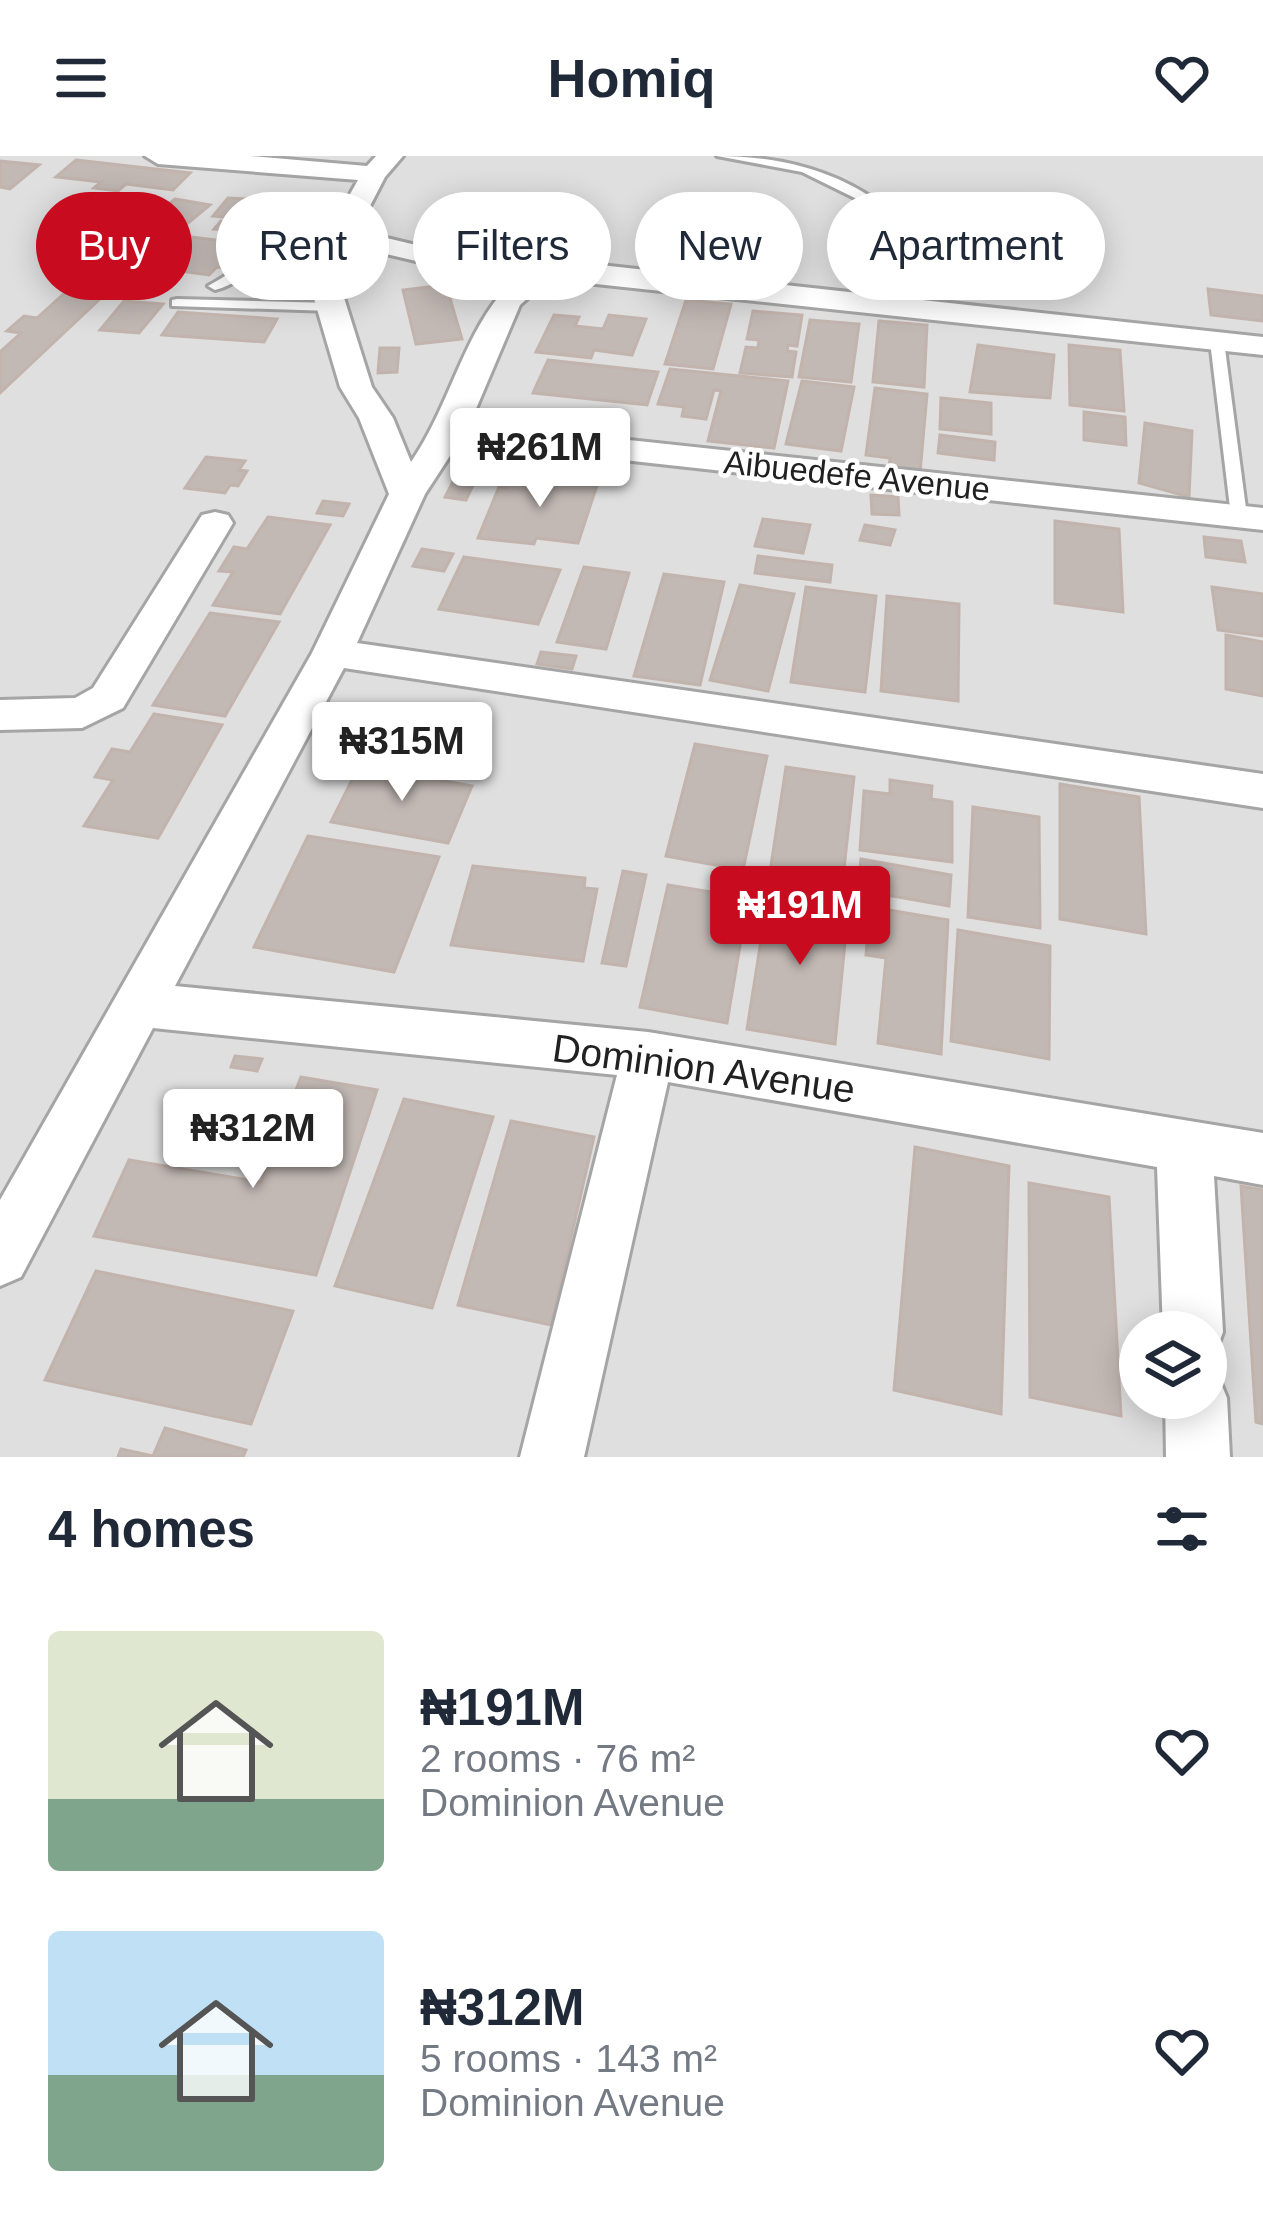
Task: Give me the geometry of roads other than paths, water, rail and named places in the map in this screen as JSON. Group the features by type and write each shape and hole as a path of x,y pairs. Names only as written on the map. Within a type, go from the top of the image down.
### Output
{"street":[{"path":"158,156 382,165 367,192"},
{"path":"611,277 1263,346"},
{"path":"330,300 356,388 376,418 407,494"},
{"path":"0,1257 332,653 407,494 450,431 507,301"},
{"name":"Aibuedefe Avenue","path":"450,431 1251,518"},
{"path":"0,715 82,713 108,698 215,523"},
{"path":"332,653 1263,790"},
{"name":"Dominion Avenue","path":"142,1005 648,1054 1263,1159"},
{"path":"552,1457 648,1054"},
{"path":"1184,1146 1191,1311"},
{"path":"1197,1419 1198,1457"}],"lane":[{"path":"722,156 805,170 852,192"},
{"path":"177,303 332,307"},
{"path":"1217,341 1251,518"}]}
